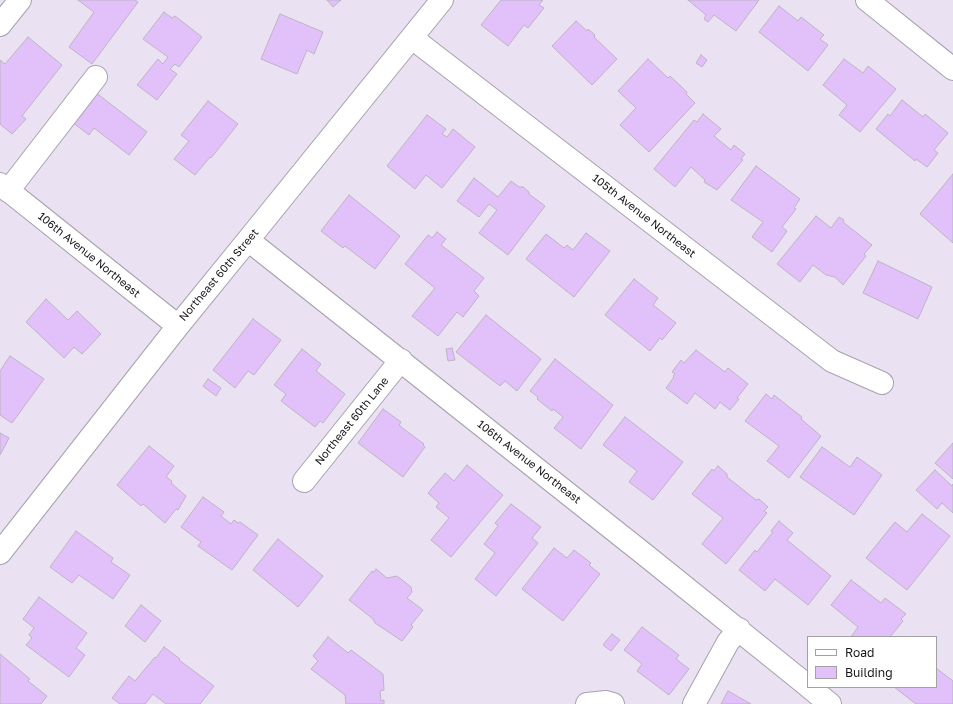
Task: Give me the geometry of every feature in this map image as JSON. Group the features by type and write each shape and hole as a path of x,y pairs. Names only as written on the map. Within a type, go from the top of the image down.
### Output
{"street":[{"path":"0,26 20,0"},
{"name":"Northeast 60th Street","path":"0,553 178,326 442,0"},
{"path":"867,0 953,69"},
{"name":"105th Avenue Northeast","path":"412,38 832,361 882,383"},
{"path":"4,187 96,77"},
{"name":"106th Avenue Northeast","path":"4,187 178,326"},
{"name":"106th Avenue Northeast","path":"248,240 401,360 807,684"},
{"name":"Northeast 60th Lane","path":"304,481 401,360"},
{"path":"694,704 728,642 739,629"},
{"name":"106th Avenue Northeast","path":"811,688 830,704"},
{"path":"587,704 606,702 613,704"}],"building":[{"path":"78,0 135,0 138,2 92,64 69,47 94,12"},
{"path":"327,0 341,0 333,7"},
{"path":"501,0 543,0 539,5 544,8 528,28 524,25 508,46 481,25"},
{"path":"688,0 759,0 736,31 714,15 708,22 704,19 706,15"},
{"path":"779,6 798,21 801,17 824,35 820,39 828,45 808,71 759,32"},
{"path":"164,12 172,18 175,16 202,37 179,67 175,64 170,69 177,74 157,100 137,85 158,59 163,64 168,57 143,39"},
{"path":"280,14 323,32 314,54 307,50 297,74 261,59"},
{"path":"576,21 587,31 588,29 595,35 594,37 617,59 592,85 552,46"},
{"path":"28,37 62,65 22,116 26,119 12,134 0,124 0,60 5,64"},
{"path":"701,55 707,60 702,67 696,63"},
{"path":"648,59 668,78 670,76 687,92 686,94 695,103 649,152 620,125 636,108 618,91"},
{"path":"844,59 863,73 868,66 896,89 860,132 839,115 847,105 823,85"},
{"path":"95,92 147,132 129,155 94,128 89,135 72,122"},
{"path":"902,100 923,117 925,114 948,133 934,150 938,153 927,167 916,159 915,161 876,129 888,114 890,116"},
{"path":"208,101 238,124 211,158 210,157 195,175 174,159 189,141 181,135"},
{"path":"703,114 721,129 714,136 731,150 734,145 745,154 741,159 743,160 717,190 704,182 705,180 691,167 675,187 654,169 694,120 697,122"},
{"path":"427,115 446,129 442,134 447,137 453,129 475,147 442,188 426,175 415,189 387,166"},
{"path":"756,166 800,199 794,208 796,209 782,227 787,231 772,252 752,237 763,222 731,200"},
{"path":"953,174 953,243 920,214"},
{"path":"474,178 498,197 511,181 519,187 523,187 529,192 529,194 545,206 508,255 479,233 497,210 489,204 479,217 457,201"},
{"path":"349,195 400,236 375,269 345,246 343,248 321,231"},
{"path":"816,216 831,228 839,217 844,220 843,222 872,245 864,254 866,256 843,285 835,277 826,275 813,265 800,282 777,264"},
{"path":"437,232 446,239 441,245 484,278 474,291 479,296 463,317 457,312 438,336 412,316 435,288 405,264 428,235 432,238"},
{"path":"586,233 610,251 574,297 526,259 546,234 564,248 567,245 573,250"},
{"path":"878,261 932,287 918,319 863,293"},
{"path":"634,279 658,298 653,305 676,323 662,340 660,338 650,351 605,315"},
{"path":"46,299 68,320 77,311 101,334 82,354 74,347 64,358 26,322"},
{"path":"486,315 541,359 517,391 505,381 500,386 456,352"},
{"path":"253,319 281,340 254,375 248,371 235,388 213,370"},
{"path":"452,348 455,360 448,361 446,349"},
{"path":"302,349 321,364 316,371 345,394 323,423 320,421 315,427 281,401 286,394 274,385"},
{"path":"696,350 725,372 728,368 748,384 730,410 720,402 715,409 695,393 687,404 666,388 674,377 673,376 675,374 672,372 681,360 684,363"},
{"path":"10,356 44,379 12,423 0,415 0,371"},
{"path":"555,359 613,405 581,449 554,428 563,417 553,409 552,411 537,399 538,397 530,391"},
{"path":"208,379 221,388 216,396 203,386"},
{"path":"766,394 772,399 774,395 802,417 801,419 821,436 789,478 767,461 779,446 745,421"},
{"path":"383,409 401,422 399,425 424,444 423,445 425,447 403,477 358,443"},
{"path":"625,417 683,462 653,500 629,482 637,471 603,445"},
{"path":"0,433 9,438 0,455"},
{"path":"953,443 953,479 935,463"},
{"path":"149,446 174,466 166,477 172,481 171,483 186,496 178,510 176,509 165,523 143,504 141,506 117,485"},
{"path":"822,447 850,467 857,457 882,475 854,515 800,477"},
{"path":"467,465 503,495 451,557 431,540 449,518 436,507 439,503 428,493 445,473 454,481"},
{"path":"718,466 727,474 727,477 756,500 759,499 768,507 764,511 767,513 726,564 702,544 723,518 692,494 712,469 714,471"},
{"path":"935,470 952,486 953,484 953,513 942,503 937,509 916,490"},
{"path":"203,497 224,512 221,516 231,524 234,520 238,523 240,522 258,535 232,570 198,546 201,542 181,527"},
{"path":"511,504 541,527 532,538 538,543 496,596 475,579 495,553 484,544 498,526 495,523"},
{"path":"922,514 950,536 907,590 866,558 895,522 907,532"},
{"path":"779,521 793,533 787,540 831,576 808,605 775,579 765,591 739,570 755,550 757,552 773,532 771,531"},
{"path":"76,531 113,558 111,562 130,575 113,599 79,575 72,583 50,567"},
{"path":"278,539 323,576 298,607 253,570"},
{"path":"554,548 567,558 574,550 591,563 589,565 600,574 563,621 522,589"},
{"path":"376,569 387,578 397,576 411,587 412,592 407,598 423,610 411,625 413,627 402,641 375,623 373,619 349,600 372,571 374,572"},
{"path":"851,580 881,603 885,598 906,614 901,619 903,621 891,636 852,636 858,627 831,605"},
{"path":"39,597 87,633 76,648 85,655 69,677 26,645 32,638 29,635 34,628 23,619"},
{"path":"141,605 161,621 145,642 125,626"},
{"path":"642,627 679,655 676,659 689,669 669,695 637,671 642,664 624,650"},
{"path":"612,634 620,640 611,651 603,645"},
{"path":"328,637 348,653 351,650 383,674 384,690 380,691 381,701 384,700 384,704 346,704 345,695 311,669 318,661 313,656"},
{"path":"164,647 214,686 200,704 166,704 153,694 145,704 120,704 112,698 129,676 135,681"},
{"path":"0,654 30,679 28,681 47,696 41,704 0,704"},
{"path":"937,669 953,681 953,704 916,704 895,688 937,688"},
{"path":"728,691 751,704 721,704"}]}
